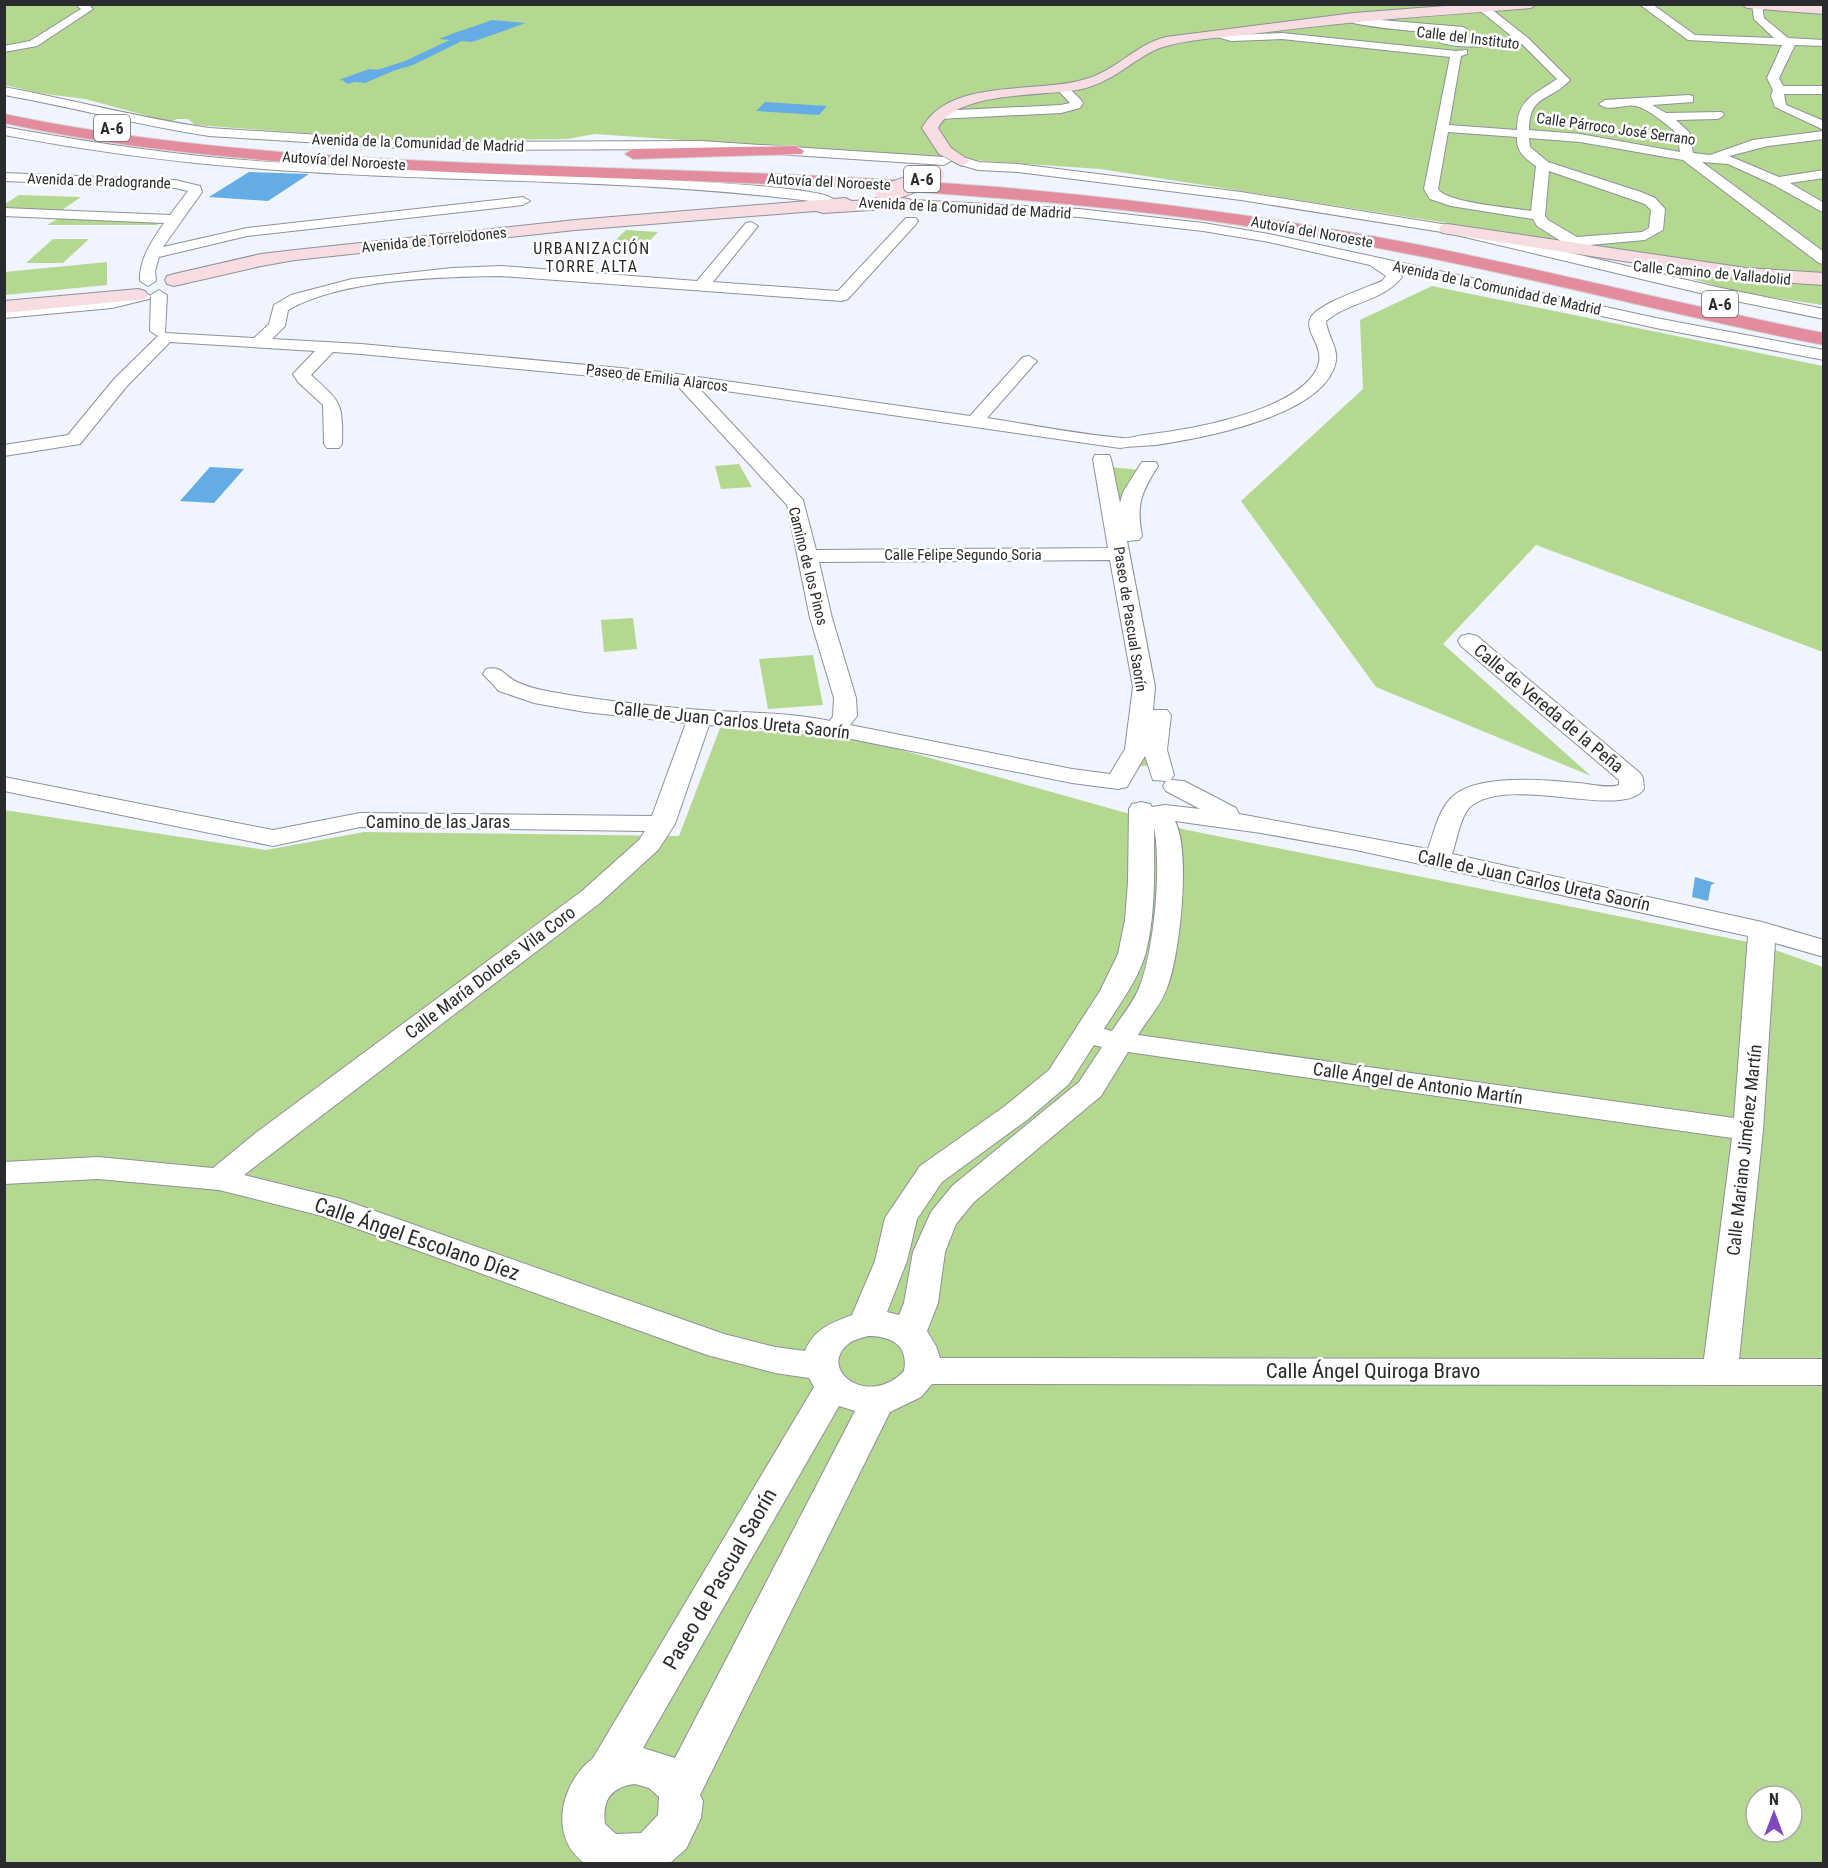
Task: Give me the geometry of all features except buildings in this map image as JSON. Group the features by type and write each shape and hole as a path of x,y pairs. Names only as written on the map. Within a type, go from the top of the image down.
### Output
{"highway":[{"name":"Autovía del Noroeste","path":"4,106 74,122 220,142 426,157 1008,183 1208,204 1322,221 1424,240 1824,325"},
{"name":"Autovía del Noroeste","path":"4,118 122,141 283,158 412,165 947,168 1086,200 1298,228 1409,249 1824,339"},
{"path":"4,125 122,141"},
{"path":"220,142 521,156 796,151"},
{"path":"947,168 1165,214 1269,230 1506,286 1816,353"}],"street":[{"path":"4,49 33,44 88,9 80,4"},
{"path":"1531,4 1342,16 1179,38 1154,45 1103,77 1080,85 987,97 952,106 938,115 932,121 930,128 947,168 978,166 1027,170 1241,196 1448,229 1726,285 1824,314"},
{"path":"1644,4 1692,38 1824,43"},
{"path":"1748,4 1824,8"},
{"path":"1786,4 1824,8"},
{"path":"1757,5 1759,19 1789,45 1773,78 1779,90 1777,96 1781,107 1824,126"},
{"path":"1425,13 1485,7"},
{"path":"1241,30 1272,33 1354,17 1485,7 1548,62 1564,80 1530,103 1523,114 1521,133 1523,147 1543,165 1650,201 1658,209 1656,230 1645,236 1570,245 1542,223 1538,216 1543,165"},
{"path":"1403,18 1434,22 1500,21"},
{"path":"1357,21 1442,30 1510,30"},
{"path":"1313,26 1467,42 1523,41"},
{"name":"Calle del Instituto","path":"1214,34 1231,38 1272,33 1321,37 1322,40"},
{"name":"Calle del Instituto","path":"1272,33 1322,40 1484,55"},
{"path":"1460,53 1442,128 1431,189 1435,196 1451,202 1538,216"},
{"name":"Calle del Instituto","path":"1528,61 1548,62"},
{"path":"938,115 1061,110 1076,105 1077,103 1062,88"},
{"path":"1779,90 1824,90"},
{"name":"Avenida de la Comunidad de Madrid","path":"4,91 100,109 132,119 209,132 490,148 642,144 701,145 906,159 933,158 947,168"},
{"path":"1605,104 1689,99"},
{"path":"1638,102 1665,117 1683,132 1687,157 1817,249 1824,260"},
{"path":"1781,107 1813,104"},
{"path":"1646,119 1718,115"},
{"name":"Calle Párroco José Serrano","path":"1442,128 1580,138 1687,157 1714,158"},
{"name":"Avenida de la Comunidad de Madrid","path":"4,131 159,155 250,163 403,173 738,188 790,203"},
{"path":"1714,158 1727,152 1789,139 1824,135"},
{"path":"1714,158 1730,160 1777,181 1824,209"},
{"name":"Avenida de Torrelodones","path":"790,203 874,198 947,168"},
{"path":"1777,181 1824,174"},
{"name":"Avenida de Pradogrande","path":"4,177 175,184 195,189 174,219 154,254 146,274 144,291 171,330"},
{"path":"402,214 405,198"},
{"name":"Avenida de Torrelodones","path":"144,291 173,292 177,282 200,275 261,260 305,254 575,225 746,219 790,203 826,199 831,202 848,200"},
{"name":"Avenida de la Comunidad de Madrid","path":"848,200 1158,220 1269,238 1678,327 1816,353"},
{"path":"154,254 247,232 523,201"},
{"name":"Avenida de Torrelodones","path":"746,219 760,213 903,203"},
{"path":"4,212 174,219"},
{"path":"702,285 746,219"},
{"path":"259,342 277,326 280,308 299,296 332,287 446,273 501,271 842,296 911,221"},
{"name":"Calle Camino de Valladolid","path":"1448,229 1570,245 1746,274 1824,281"},
{"name":"Calle Camino de Valladolid","path":"1570,245 1587,257 1726,285 1824,281"},
{"path":"1376,262 1401,278"},
{"path":"1170,455 1206,438 1297,408 1328,363 1329,353 1318,327 1318,320 1329,310 1401,278 1439,276"},
{"path":"4,307 144,291"},
{"path":"4,313 112,303 144,291"},
{"path":"4,451 74,440 121,382 171,330"},
{"name":"Paseo de Emilia Alarcos","path":"171,330 224,340 492,360 682,380 1053,435 1126,443"},
{"path":"329,347 302,374 334,406 333,444"},
{"path":"973,423 1029,361"},
{"name":"Camino de los Pinos","path":"682,380 796,504 821,618 845,698 845,716 836,728"},
{"path":"699,398 705,391 730,387"},
{"path":"1126,443 1150,445 1162,452 1162,460 1119,462 1104,447 1126,443 1192,434 1297,408"},
{"name":"Paseo de Emilia Alarcos","path":"1053,435 1119,462"},
{"name":"Paseo de Pascual Saorín","path":"1119,462 1119,554 1144,687 1137,749 1119,779"},
{"name":"Paseo de Pascual Saorín","path":"1119,462 1131,493 1128,504 1162,688 1155,750 1169,781"},
{"name":"Calle Felipe Segundo Soria","path":"806,556 1119,554"},
{"name":"Calle de Vereda de la Peña","path":"1438,859 1459,804 1473,793 1497,788 1617,794 1632,789 1631,778 1469,641"},
{"name":"Calle de Juan Carlos Ureta Saorín","path":"494,674 507,686 534,696 585,705 836,728 1072,776 1119,779 1141,770 1169,781 1242,820"},
{"name":"Calle María Dolores Vila Coro","path":"219,1179 277,1132 591,897 649,845 662,824 700,717"},
{"path":"1119,779 1119,791 1124,798 1155,811 1174,809 1178,802 1169,781"},
{"name":"Camino de las Jaras","path":"4,784 273,838 360,820 662,824"},
{"path":"865,1323 891,1261 901,1218 931,1174 1016,1113 1059,1077 1114,991 1132,954 1155,811"},
{"path":"909,1333 921,1303 929,1252 942,1220 963,1194 1090,1089 1153,989 1167,937 1169,859 1167,830 1155,811"},
{"name":"Calle de Juan Carlos Ureta Saorín","path":"1155,811 1242,820 1438,859 1762,930 1824,949"},
{"name":"Calle Mariano Jiménez Martín","path":"1720,1371 1748,1130 1762,930"},
{"name":"Calle Ángel de Antonio Martín","path":"1088,1034 1120,1041 1748,1130"},
{"name":"Calle Ángel Escolano Díez","path":"4,1173 98,1168 219,1179 330,1207 719,1346 826,1376"},
{"path":"865,1323 881,1323 896,1326 909,1333 923,1351 922,1371 916,1382 906,1391 878,1400 846,1396 826,1376 824,1348 837,1333 865,1323"},
{"name":"Calle Ángel Quiroga Bravo","path":"922,1371 1824,1372"},
{"name":"Paseo de Pascual Saorín","path":"609,1771 826,1376"},
{"path":"680,1792 878,1400"},
{"path":"635,1765 649,1766 662,1771 680,1792 682,1806 678,1822 670,1836 656,1848 639,1859 606,1852 590,1853 583,1822 585,1799 594,1784 609,1771 635,1765"}],"green space":[{"path":"5,4 1823,5 1823,305 1741,293 1557,240 1100,169 595,134 567,139 417,141 195,125 188,119 177,119 170,122 85,99 38,93 5,85"},
{"path":"19,195 81,197 62,210 5,208 5,204"},
{"path":"61,217 163,222 156,225 47,225"},
{"path":"626,230 658,232 637,254 603,252"},
{"path":"53,239 89,239 63,263 26,263"},
{"path":"107,262 107,285 5,295 5,272"},
{"path":"1432,286 1823,366 1823,652 1536,545 1443,644 1591,776 1376,687 1241,501 1363,389 1360,320"},
{"path":"739,464 752,487 721,489 715,466"},
{"path":"1109,467 1141,470 1122,509 1156,687 1148,753 1149,765 1138,767 1141,753"},
{"path":"633,618 637,649 604,652 601,620"},
{"path":"813,655 823,705 768,709 759,659"},
{"path":"720,728 859,738 1187,830 1758,944 1823,967 1823,1863 5,1863 4,810 266,850 364,832 679,836"}],"water":[{"path":"492,20 526,23 472,42 439,39 452,34"},
{"path":"369,69 393,71 365,83 339,80"},
{"path":"765,102 827,106 819,115 756,111"},
{"path":"249,172 309,174 268,201 209,197"},
{"path":"210,467 244,469 214,503 180,501"},
{"path":"1695,877 1715,883 1711,885 1708,901 1692,897"}],"waterway":[{"path":"348,81 409,63 456,40"}],"district":[{"name":"URBANIZACIÓN TORRE ALTA","path":"592,257"}]}
